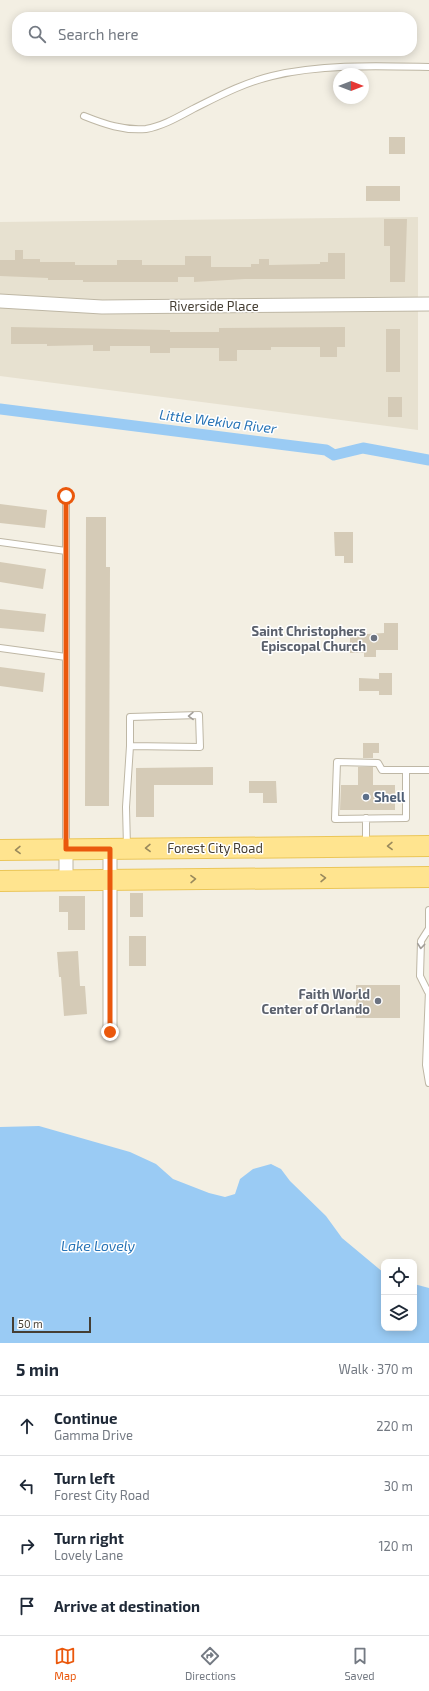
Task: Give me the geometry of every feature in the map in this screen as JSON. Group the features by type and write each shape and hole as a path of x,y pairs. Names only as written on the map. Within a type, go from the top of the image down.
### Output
{"main road":[{"name":"Forest City Road","path":"0,850 429,846"},
{"path":"0,881 429,877"}],"street":[{"name":"Riverside Place","path":"0,301 102,306 429,304"},
{"path":"66,849 66,880"},
{"path":"110,1032 110,880 119,849"}],"lane":[{"path":"84,116 108,126 130,129 146,129 174,119 237,87 272,76 298,71 336,68 429,67"},
{"path":"66,496 66,849"},
{"path":"0,542 66,551"},
{"path":"0,648 66,657"},
{"path":"119,849 126,807 130,746 130,717 199,715 200,747 130,746"},
{"path":"406,771 406,818 335,819 337,762 378,763 382,770 429,770"},
{"path":"366,818 366,847"},
{"path":"429,910 429,931 421,941 420,976 429,991 426,1065 429,1083"}],"shaded area":[{"path":"418,217 418,430 0,376 0,222"}],"water":[{"name":"Lake Lovely","path":"39,1126 130,1152 156,1164 173,1179 209,1193 225,1197 235,1194 240,1179 253,1169 271,1164 281,1169 290,1181 326,1216 342,1238 381,1270 381,1331 417,1331 417,1285 429,1288 429,1343 0,1343 0,1127"}],"building":[{"path":"389,137 405,137 405,154 389,154"},
{"path":"366,186 400,186 400,201 366,201"},
{"path":"384,219 407,219 405,282 390,282 390,246 384,246"},
{"path":"15,250 23,250 23,259 40,259 40,262 75,262 75,265 117,265 117,260 142,260 142,265 185,265 185,256 211,256 211,267 251,267 251,264 259,264 259,259 269,259 269,265 320,264 320,262 328,262 328,253 345,253 345,279 245,279 194,282 194,277 178,277 178,282 83,282 83,280 48,280 48,278 0,276 0,260 15,260"},
{"path":"11,327 219,332 219,328 345,327 345,347 337,347 337,357 320,357 320,347 271,347 271,350 237,350 237,361 219,361 219,348 170,348 170,353 150,353 150,346 110,346 110,351 93,351 93,345 47,346 47,344 11,344"},
{"path":"386,329 400,329 400,372 386,372"},
{"path":"388,397 402,397 402,417 388,417"},
{"path":"0,504 47,510 45,528 0,523"},
{"path":"86,517 106,517 106,567 110,567 109,806 85,806"},
{"path":"334,532 353,532 353,563 344,563 344,556 335,556"},
{"path":"0,562 46,569 43,589 0,582"},
{"path":"0,609 46,614 44,632 0,628"},
{"path":"384,623 398,623 398,650 376,650 376,657 364,657 364,653 350,653 350,635 384,633"},
{"path":"0,667 45,673 43,692 0,686"},
{"path":"379,673 392,673 392,695 379,695 379,691 359,691 359,678 379,679"},
{"path":"363,743 379,743 379,753 373,753 373,758 363,758"},
{"path":"213,767 213,785 154,785 154,817 136,817 136,768"},
{"path":"358,767 373,767 373,785 395,785 395,810 340,810 341,785 358,785"},
{"path":"249,781 276,781 277,803 263,803 263,793 249,793"},
{"path":"130,893 143,893 143,917 130,917"},
{"path":"59,896 85,896 85,930 68,930 68,912 59,912"},
{"path":"129,936 146,936 146,966 129,966"},
{"path":"78,951 80,986 85,986 87,1014 64,1016 61,977 59,977 57,952"},
{"name":"Faith World Center of Orlando","path":"356,985 400,985 400,1018 356,1018"}],"waterway":[{"name":"Little Wekiva River","path":"0,409 326,450 334,455 363,448 429,460"}],"place":[{"name":"Saint Christophers Episcopal Church","path":"374,638"},
{"name":"Shell","path":"366,797"},
{"name":"Faith World Center of Orlando","path":"378,1001"}],"route":[{"path":"66,496 66,849 110,849 110,1032"}]}
